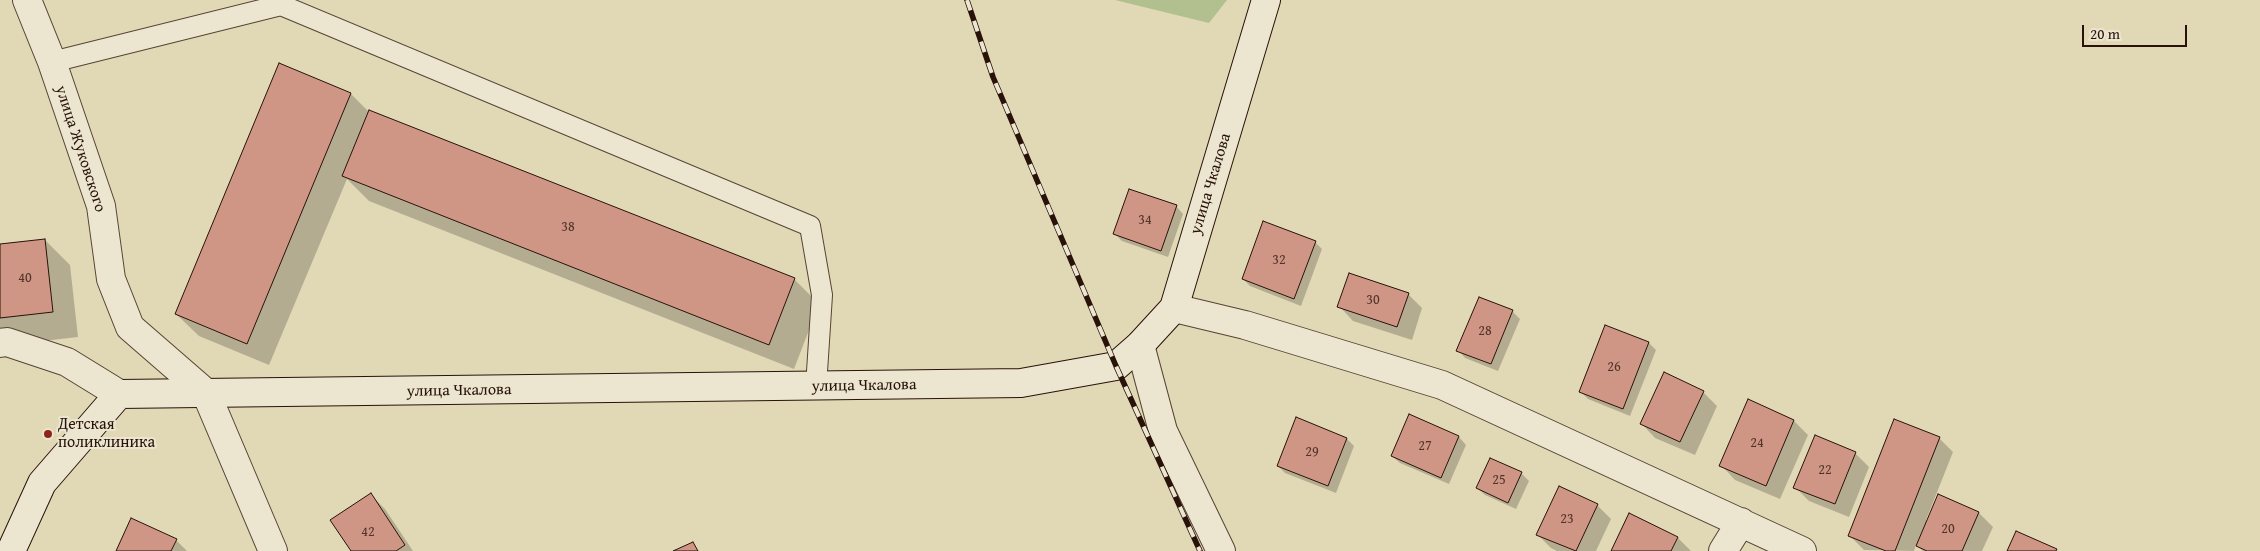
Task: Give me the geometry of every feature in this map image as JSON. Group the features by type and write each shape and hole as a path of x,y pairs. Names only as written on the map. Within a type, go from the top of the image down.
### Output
{"street":[{"name":"улица Жуковского","path":"27,0 52,62 102,206 111,279 130,327 206,393 273,551"},
{"name":"улица Чкалова","path":"119,394 1021,383 1116,366 1140,345 1174,308 1266,0"},
{"path":"1174,308 1245,325 1442,385 1802,551"},
{"path":"0,343 7,342 68,362 119,394 42,483 11,551"},
{"path":"1140,345 1163,431 1221,551"},
{"path":"1723,551 1742,522"}],"lane":[{"path":"52,62 281,4 810,226 822,295 816,387"}],"green space":[{"path":"1115,0 1227,0 1209,23"}],"building":[{"path":"279,63 351,93 247,344 175,314"},
{"path":"369,110 795,278 769,345 342,176"},
{"path":"1129,189 1177,205 1161,251 1113,234"},
{"path":"1263,221 1316,241 1294,299 1242,279"},
{"path":"45,239 53,312 0,318 0,244"},
{"path":"1349,273 1409,293 1397,327 1337,307"},
{"path":"1479,297 1513,310 1491,364 1456,351"},
{"path":"1605,325 1649,342 1623,409 1579,392"},
{"path":"1664,372 1704,391 1680,442 1640,424"},
{"path":"1748,399 1794,420 1766,486 1719,466"},
{"path":"1409,414 1459,436 1441,478 1391,456"},
{"path":"1296,417 1347,438 1328,486 1277,466"},
{"path":"1894,419 1940,437 1895,551 1886,551 1848,536"},
{"path":"1815,435 1856,452 1835,504 1793,488"},
{"path":"1490,458 1522,472 1508,503 1476,488"},
{"path":"1559,486 1598,504 1576,551 1536,535"},
{"path":"371,493 405,545 396,551 351,551 330,520"},
{"path":"1938,494 1979,512 1962,551 1927,551 1916,546"},
{"path":"1629,513 1678,537 1671,551 1611,551"},
{"path":"131,518 177,539 171,551 116,551"},
{"path":"2016,531 2057,549 2056,551 2007,551"},
{"path":"693,542 698,551 673,551"}],"railway":[{"path":"967,0 993,77 1116,366 1200,551"}],"place":[{"name":"Детская поликлиника","path":"48,434"}]}
